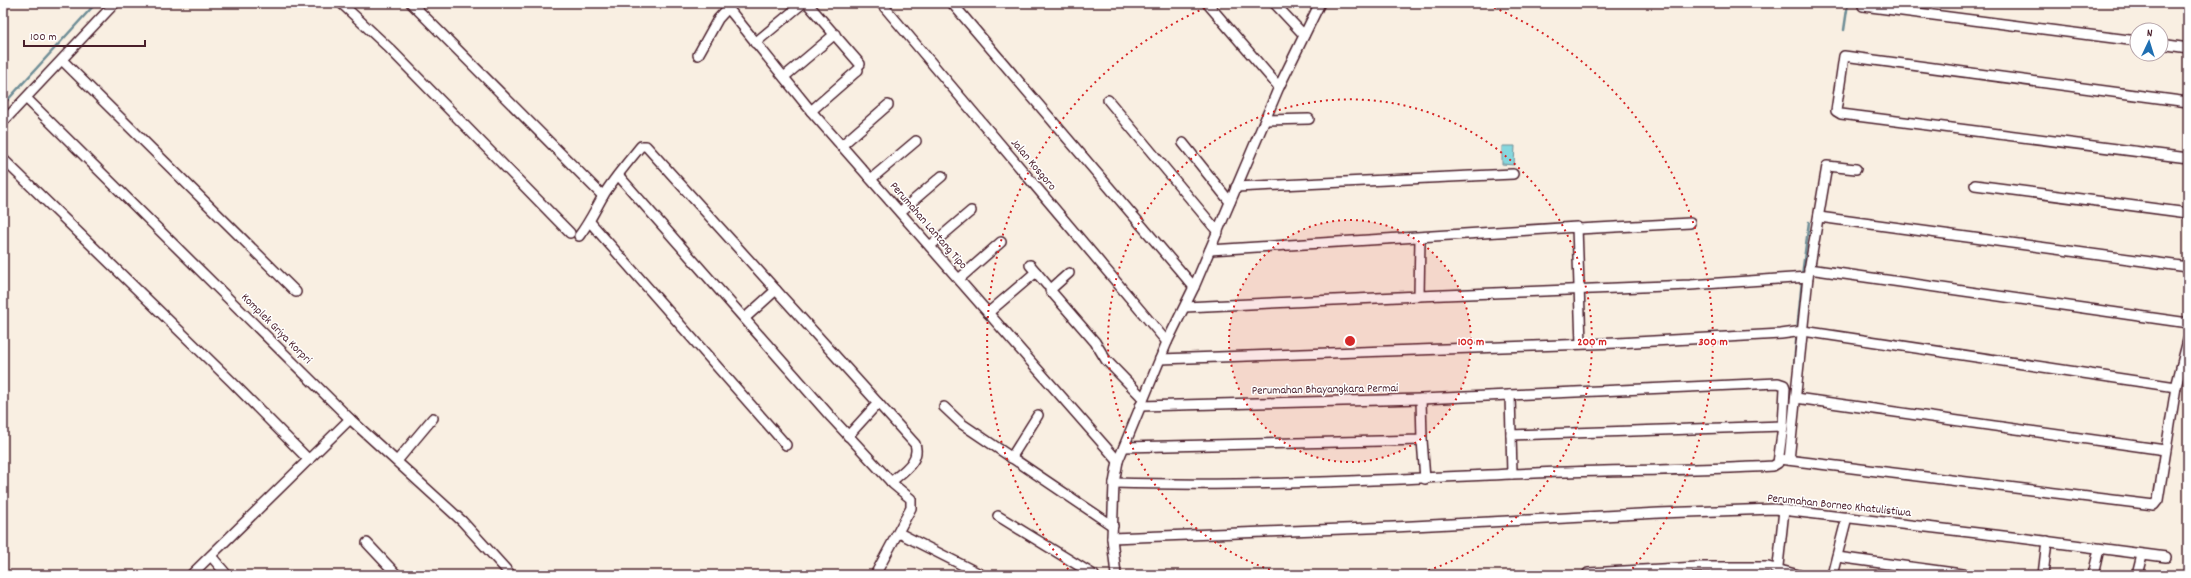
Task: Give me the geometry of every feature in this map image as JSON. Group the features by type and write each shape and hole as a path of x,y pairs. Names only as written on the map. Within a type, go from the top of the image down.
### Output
{"street":[{"path":"3,122 27,99 114,3"},
{"path":"341,3 390,49 575,235 590,222 604,196 618,175 641,146 646,146 915,444 917,450 913,461 891,482"},
{"path":"411,3 604,196"},
{"path":"755,43 803,3"},
{"path":"807,3 835,34 859,67 811,111"},
{"name":"Jalan Kosgoro","path":"881,3 1167,342"},
{"path":"952,3 1194,287"},
{"path":"1207,3 1279,87"},
{"path":"1274,3 1304,35"},
{"path":"1116,575 1112,538 1114,483 1118,461 1167,342 1194,287 1279,87 1320,3"},
{"path":"698,55 718,19 730,5"},
{"name":"Perumahan Lantang Tipo","path":"730,5 755,43 811,111 1118,461"},
{"path":"1863,6 2129,40"},
{"path":"784,77 835,34"},
{"path":"2169,45 2188,48"},
{"path":"2188,102 1844,56 1836,111 1841,114 2188,158"},
{"path":"62,60 296,292"},
{"name":"Komplek Griya Korpri","path":"27,99 350,418 462,521 511,575"},
{"path":"1108,100 1218,232"},
{"path":"841,146 888,105"},
{"path":"1266,120 1309,119"},
{"path":"871,179 916,141"},
{"path":"1183,143 1230,202"},
{"path":"3,159 231,381 309,460"},
{"path":"1784,460 1796,398 1800,331 1808,274 1827,166 1856,168"},
{"path":"1236,187 1513,174"},
{"path":"618,175 848,436 891,482 912,501 911,508 899,533 875,575"},
{"path":"900,212 942,176"},
{"path":"1975,185 2188,213"},
{"path":"930,246 971,211"},
{"path":"1819,217 2188,267"},
{"path":"590,222 786,445"},
{"path":"1210,250 1420,238 1574,227 1578,229 1690,223"},
{"path":"1578,229 1581,344"},
{"path":"1419,296 1420,238"},
{"path":"959,279 1001,242"},
{"path":"988,314 1033,268 1047,285"},
{"path":"1069,273 1050,290 1095,342 1106,360 1142,402"},
{"path":"1185,307 1580,288 1690,285 1797,277 1808,274 2188,323"},
{"path":"745,318 776,290"},
{"path":"1160,359 1581,344 1717,338 1800,331 2176,386"},
{"path":"1114,483 1215,486 1425,479 1512,474 1699,470 1773,466 1784,460 2154,505 2158,500 2176,386 2188,343"},
{"name":"Perumahan Bhayangkara Permai","path":"1142,402 1421,399 1782,383 1786,388 1783,426"},
{"path":"1510,395 1512,474"},
{"path":"1796,398 2165,450"},
{"path":"1421,399 1425,479"},
{"path":"848,436 878,403"},
{"path":"944,407 962,424 1113,526"},
{"path":"1011,458 1038,415"},
{"path":"191,575 350,418"},
{"path":"397,461 433,418"},
{"path":"1511,435 1783,426 1784,460"},
{"path":"1124,447 1422,440"},
{"path":"1774,570 1779,510"},
{"name":"Perumahan Borneo Khatulistiwa","path":"1112,538 1574,518 1659,512 1779,510 2047,541 2142,555 2166,557"},
{"path":"998,516 1094,575"},
{"path":"1832,575 1847,517"},
{"path":"899,533 982,575"},
{"path":"2043,575 2047,541"},
{"path":"367,543 397,575"},
{"path":"2093,575 2099,548"},
{"path":"2137,575 2142,555"},
{"path":"211,556 227,575"},
{"path":"1837,557 1969,575"},
{"path":"1588,574 1697,567 1774,570 1799,575"}],"water":[{"path":"1502,146 1515,146 1514,165 1502,164"}],"waterway":[{"path":"3,105 96,3"},
{"path":"1844,30 1848,3"},
{"path":"1802,275 1809,222"},
{"path":"1794,363 1802,280"}]}
